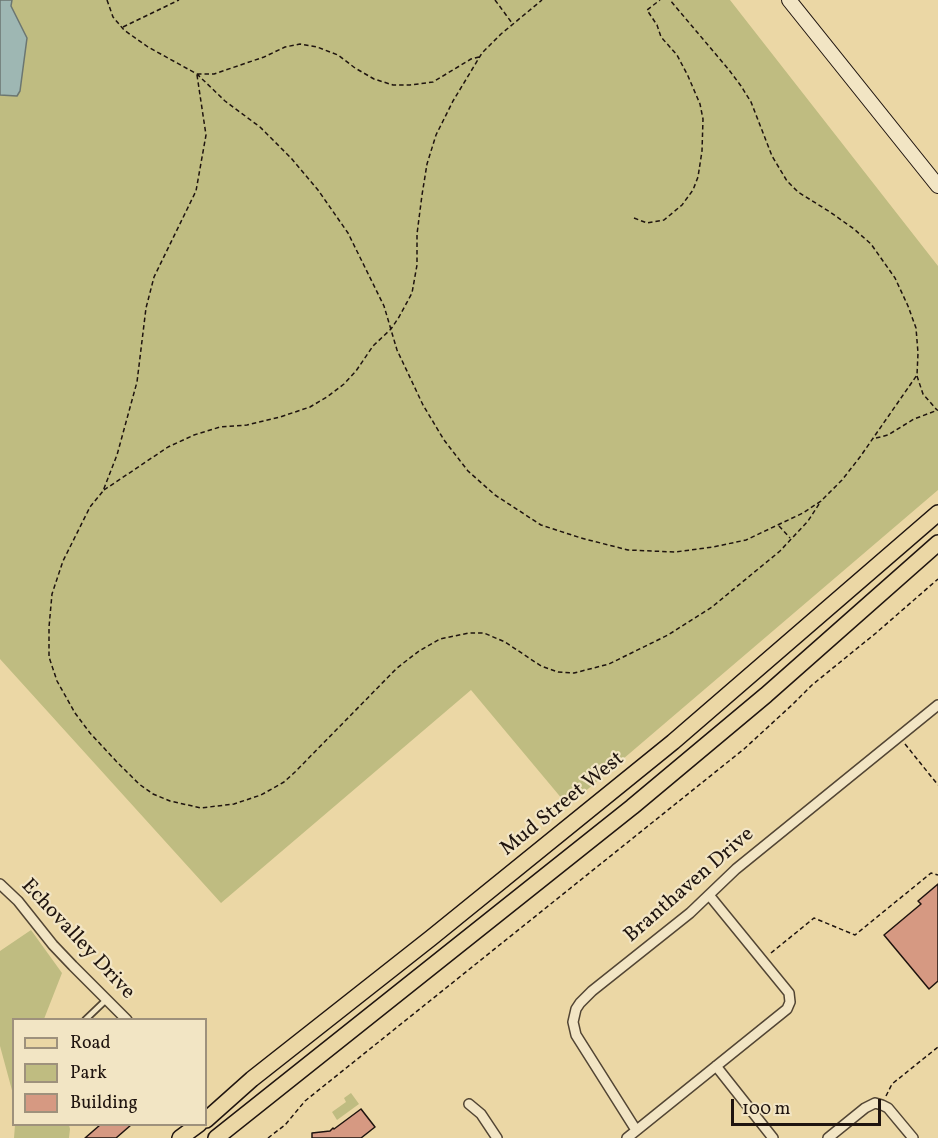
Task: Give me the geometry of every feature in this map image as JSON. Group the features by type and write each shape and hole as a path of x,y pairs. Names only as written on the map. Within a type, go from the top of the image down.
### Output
{"main road":[{"name":"Mud Street West","path":"207,1119 252,1078 431,938 674,742 938,513"},
{"path":"219,1137 641,799 766,695 938,543"},
{"path":"180,1138 198,1126"}],"street":[{"path":"789,0 938,186"},
{"name":"Branthaven Drive","path":"636,1130 576,1035 573,1022 580,1003 690,913 736,869 938,705"},
{"name":"Echovalley Drive","path":"0,885 18,901 53,945 125,1018"},
{"path":"627,1138 787,1009 790,1002 789,993 709,895"},
{"path":"716,1066 773,1138"},
{"path":"828,1138 865,1108 875,1103 882,1105 894,1115 913,1138"},
{"path":"469,1104 481,1114 497,1138"},
{"path":"207,1121 219,1137"}],"lane":[{"path":"87,1018 107,999"}],"path":[{"path":"107,0 113,17 121,27 148,47 197,74 225,101 260,127 291,158 318,190 348,233 384,306 397,350 423,405 444,440 468,471 495,495 541,525 628,550 675,552 746,540 803,513 822,500 842,480 874,439 916,375"},
{"path":"121,27 179,0"},
{"path":"495,0 513,24"},
{"path":"103,491 168,447 194,435 220,428 247,425 310,407 327,398 345,384 373,345 391,329 412,293 417,265 417,234 427,164 436,135 453,101 482,53 542,0"},
{"path":"634,218 647,223 664,220 682,205 693,190 698,177 702,151 703,119 700,105 677,55 662,37 647,10 660,0"},
{"path":"670,0 741,86 751,102 772,156 787,181 798,192 854,229 871,244 894,278 908,306 916,328 918,353 916,375 923,394 938,410 914,419 888,435 874,439"},
{"path":"197,74 214,74 264,57 285,47 300,44 317,47 338,55 374,79 393,85 433,82 471,59 480,57"},
{"path":"197,74 206,135 196,191 154,277 146,308 137,382 117,455 103,491 90,507 63,561 52,594 49,627 49,657 57,681 75,713 116,761 139,784 153,794 170,801 201,808 234,804 261,795 284,782 311,757 396,668 440,639 469,633 484,633 505,642 541,666 558,672 574,673 609,664 668,635 712,607 780,550 808,521 822,500"},
{"path":"778,525 790,539"},
{"path":"268,1138 285,1125 305,1101 744,749 812,685 938,579"},
{"path":"899,736 938,785"},
{"path":"763,960 814,918 855,935 931,873 938,875"},
{"path":"882,1105 892,1084 938,1047"}],"green space":[{"path":"0,0 730,0 938,266 938,490 568,806 471,690 221,903 0,659"},
{"path":"31,930 62,973 44,1018 12,1018 12,1090 0,1046 0,951"},
{"path":"351,1093 359,1104 337,1120 332,1112 346,1102 344,1098"},
{"path":"15,1126 69,1126 70,1129 69,1138 14,1138"}],"water":[{"path":"0,0 12,0 11,6 27,38 20,91 17,96 0,95"}],"building":[{"path":"938,884 938,981 929,989 884,935 921,904 918,901"},
{"path":"361,1109 375,1127 361,1138 312,1138 312,1133 330,1131"},
{"path":"99,1126 130,1126 116,1138 85,1138"}]}
